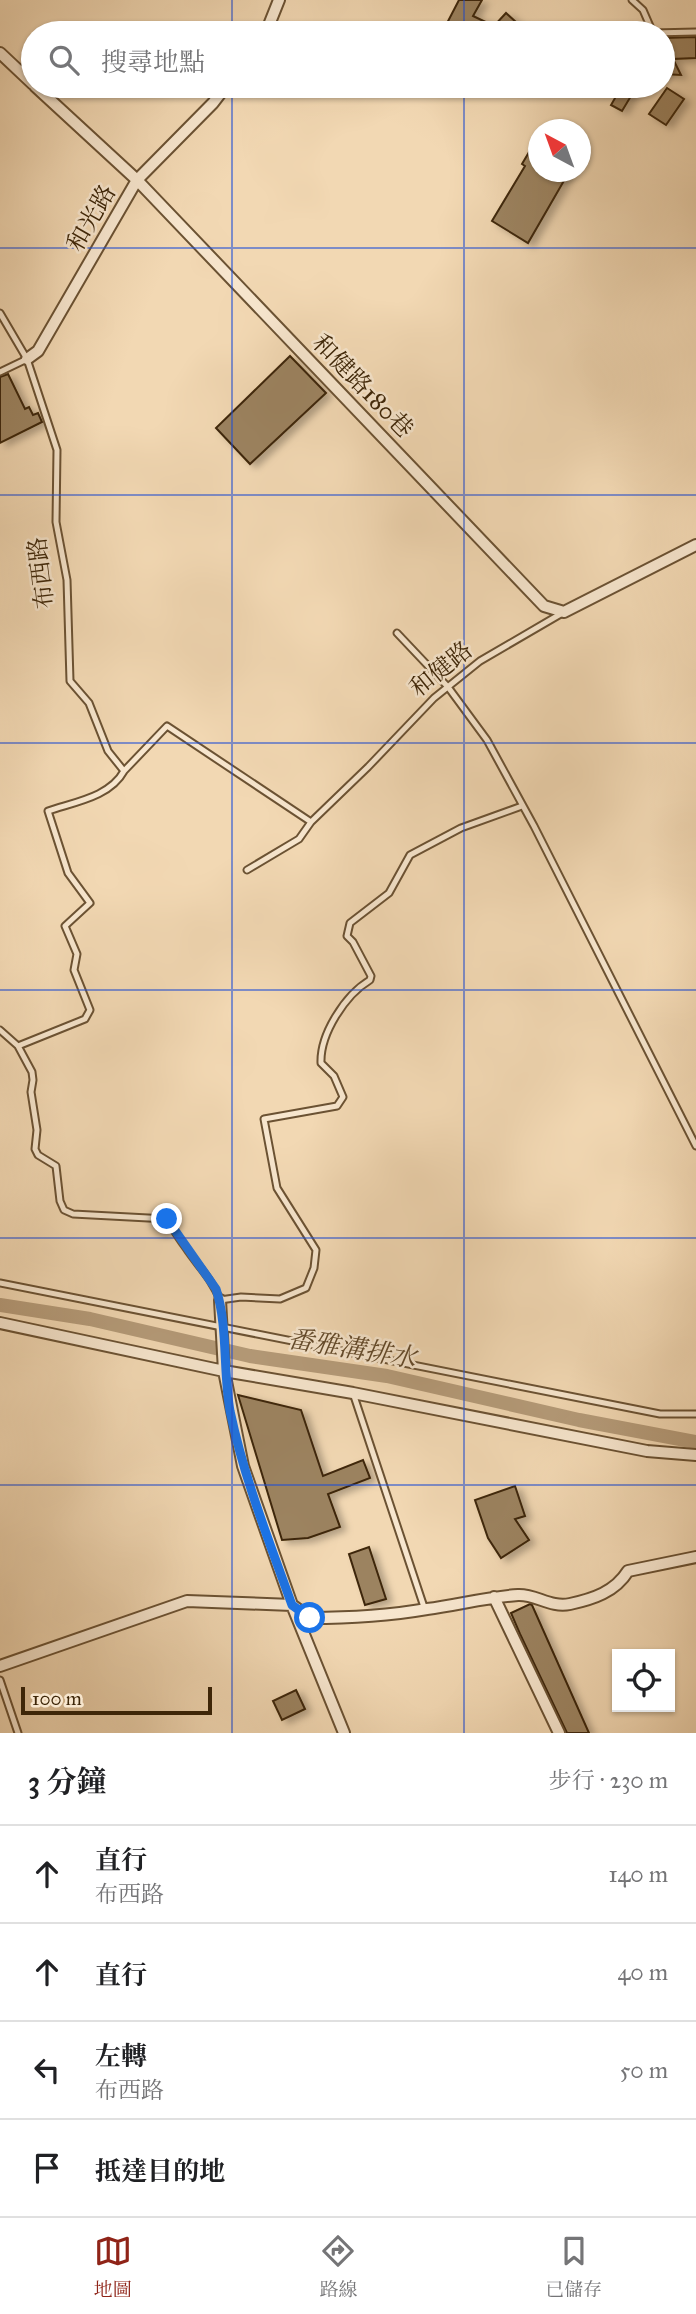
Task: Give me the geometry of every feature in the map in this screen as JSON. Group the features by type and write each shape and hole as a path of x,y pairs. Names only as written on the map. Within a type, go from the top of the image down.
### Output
{"street":[{"path":"271,21 279,0"},
{"name":"和健路180巷","path":"0,53 21,73"},
{"name":"和健路180巷","path":"48,98 137,180 544,607 564,612"},
{"name":"和光路","path":"27,359 38,351 137,180 217,98"},
{"name":"和健路","path":"564,612 696,545"},
{"path":"220,1300 224,1366 243,1466 292,1605 344,1733"},
{"path":"0,1323 647,1451 696,1455"},
{"path":"0,1665 187,1601 292,1605 310,1618 425,1610 494,1597 524,1595 548,1603 570,1604 612,1590 621,1583 628,1571 696,1557"},
{"path":"494,1597 559,1733"}],"lane":[{"path":"632,0 643,10 648,21"},
{"path":"675,32 696,32"},
{"name":"布西路","path":"0,313 27,359 57,450 56,522 66,580 70,681 89,703 108,751 124,771"},
{"name":"和光路","path":"0,372 27,359"},
{"name":"和健路","path":"247,870 299,839 311,822 434,698 481,662 564,612"},
{"path":"397,633 448,687 487,740 534,826 696,1146"},
{"path":"18,1046 85,1018 90,1010 74,970 77,954 65,926 90,903 68,873 48,811 105,791 118,781 124,771 167,726 311,822"},
{"path":"0,1030 18,1046 30,1069 37,1130 35,1149 56,1166 60,1201 64,1210 73,1214 167,1219 186,1250 204,1270 220,1300 241,1297 280,1298 306,1288 314,1268 316,1250 277,1188 264,1119 337,1106 343,1097 334,1076 321,1063 321,1052 324,1040 345,1002 360,986 370,980 371,976 347,936 350,923 388,893 410,855 461,828 522,806"},
{"path":"0,1283 660,1414 696,1414"},
{"path":"353,1393 425,1610"},
{"path":"0,1680 18,1733"}],"building":[{"path":"459,0 482,0 473,16 484,21 448,21"},
{"path":"506,13 515,21 499,21"},
{"path":"696,37 696,58 675,59 675,38"},
{"path":"675,63 681,75 675,75"},
{"path":"675,93 684,99 666,125 649,114 660,98 675,98"},
{"path":"615,98 630,98 622,111 611,105"},
{"path":"528,154 528,182 563,182 528,243 492,221 525,166 522,164"},
{"path":"290,356 326,393 250,464 216,428"},
{"path":"8,374 25,409 29,407 33,415 38,413 42,422 0,443 0,377"},
{"path":"238,1395 301,1410 323,1476 363,1460 370,1478 328,1494 340,1527 308,1538 282,1540"},
{"path":"515,1486 525,1516 515,1519 529,1540 501,1558 488,1538 475,1500"},
{"path":"369,1547 386,1599 365,1605 349,1554"},
{"path":"530,1604 589,1733 567,1733 520,1634 511,1613"},
{"path":"296,1690 305,1709 282,1720 273,1701"}],"waterway":[{"name":"番雅溝排水","path":"0,1305 90,1319 250,1356 387,1376 579,1420 696,1442"}],"route":[{"path":"167,1219 186,1250 204,1270 220,1300 224,1371 243,1466 292,1605 310,1618"}]}
